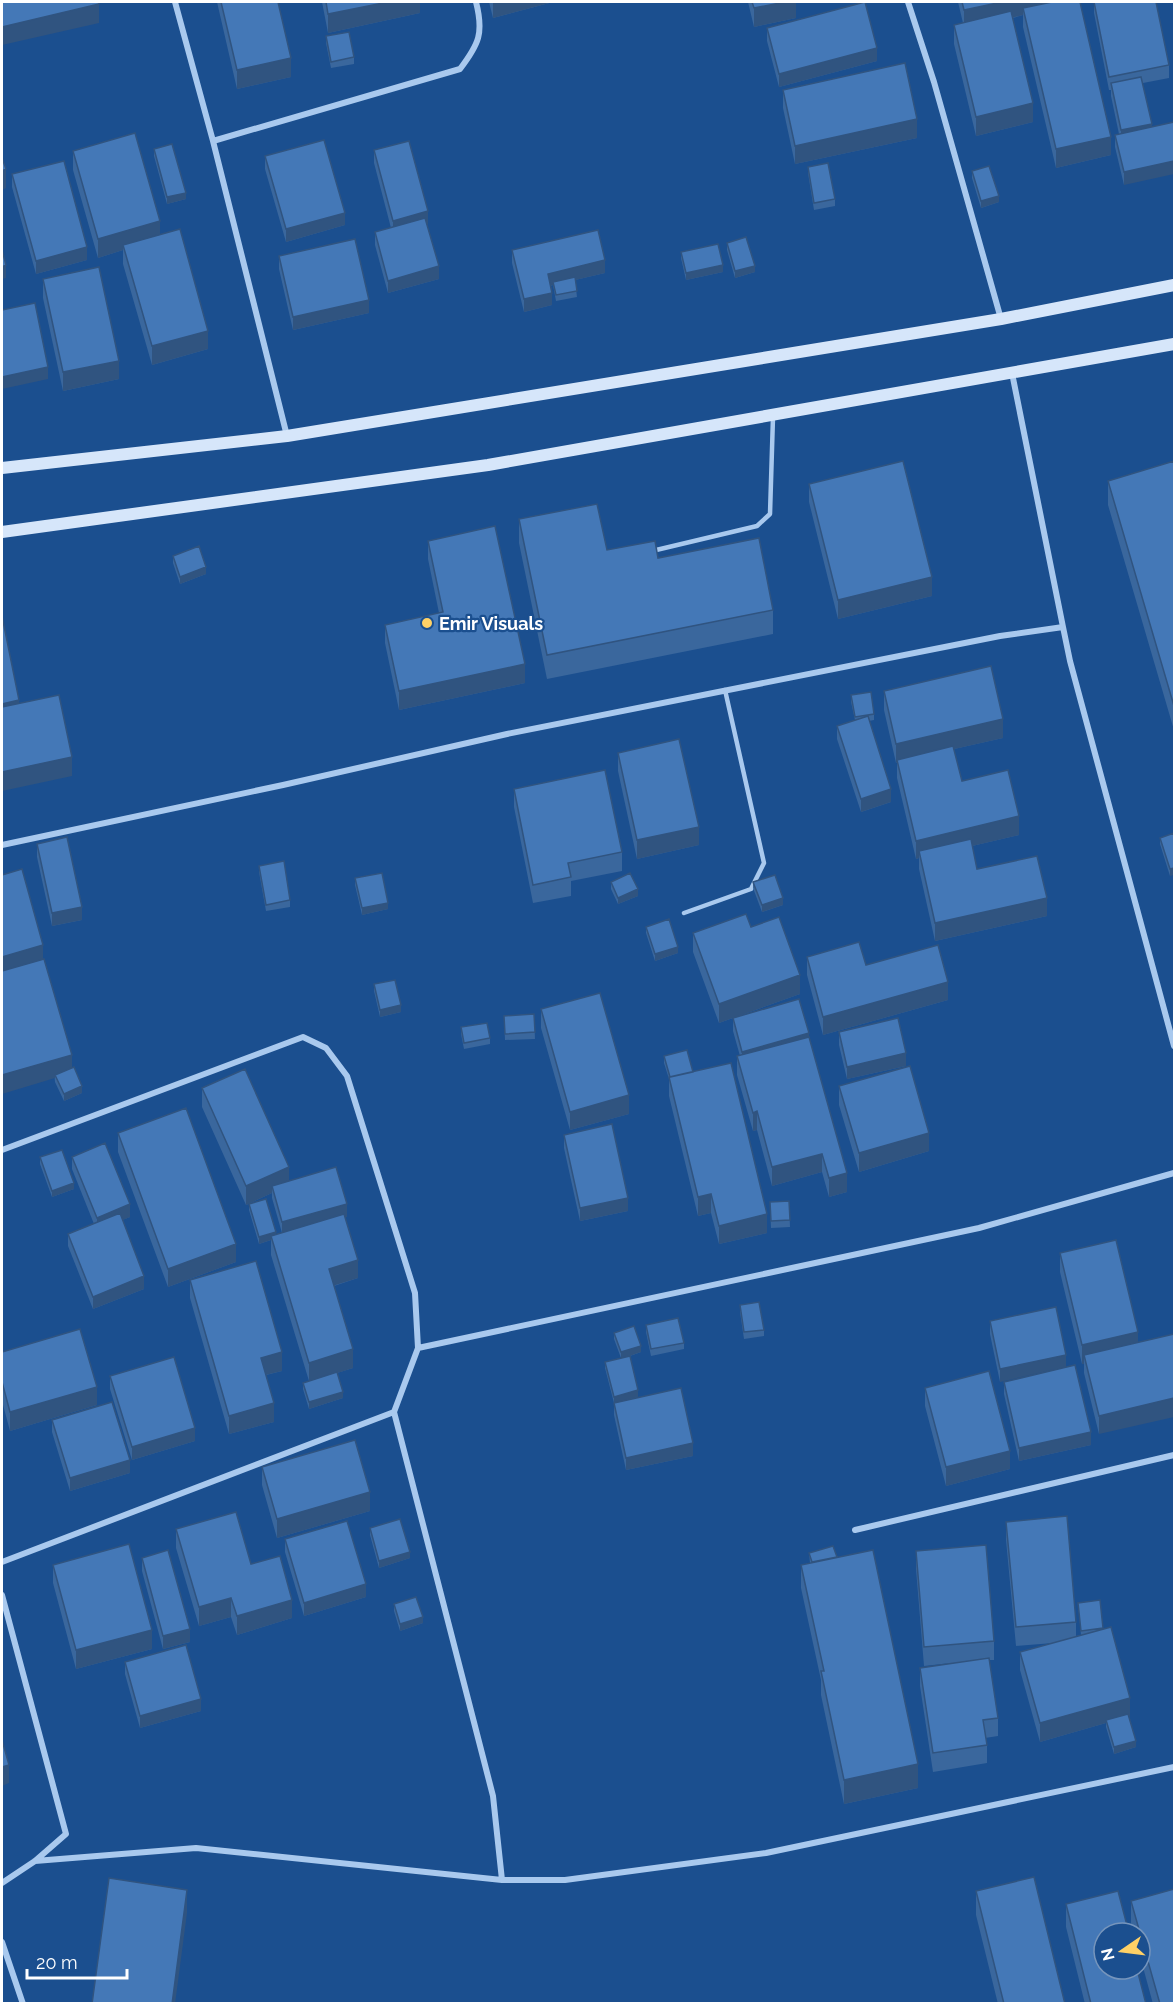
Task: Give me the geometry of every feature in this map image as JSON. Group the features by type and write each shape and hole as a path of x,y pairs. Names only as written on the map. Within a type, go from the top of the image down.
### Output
{"main road":[{"path":"2,468 287,436 1001,319 1174,285"},
{"path":"2,532 488,465 1174,344"}],"street":[{"path":"175,2 213,141 287,436"},
{"path":"213,141 460,69 476,49 481,21 477,2"},
{"path":"908,2 934,82 1001,319"},
{"path":"1012,373 1070,661 1174,1046"},
{"path":"2,845 507,734 1000,636 1063,627"},
{"path":"2,1150 303,1037 326,1048 347,1076 415,1293 418,1348 394,1412 493,1796 502,1880"},
{"path":"418,1348 979,1228 1174,1173"},
{"path":"2,1562 394,1412"},
{"path":"855,1530 1174,1455"},
{"path":"2,1595 66,1834 35,1861 2,1883"},
{"path":"35,1861 196,1848 502,1880 565,1880 766,1853 1174,1767"},
{"path":"2,1942 24,2004"}],"lane":[{"path":"649,552 758,526 770,514 774,415"},
{"path":"684,913 752,889 764,863 725,690"}],"building":[{"path":"2,2 99,2 99,4 2,27"},
{"path":"221,2 278,2 291,58 237,70"},
{"path":"326,2 388,2 328,14"},
{"path":"752,2 785,2 754,8"},
{"path":"865,2 877,48 779,74 767,28"},
{"path":"962,2 1002,2 964,10"},
{"path":"1052,2 1080,2 1111,137 1056,149 1023,8"},
{"path":"1094,2 1156,2 1169,65 1109,77"},
{"path":"1011,11 1033,103 976,117 954,25"},
{"path":"349,32 354,57 331,62 326,36"},
{"path":"905,63 917,119 795,146 783,90"},
{"path":"1141,77 1152,124 1121,130 1111,83"},
{"path":"1174,122 1174,161 1124,172 1115,135"},
{"path":"135,133 160,221 98,239 73,151"},
{"path":"324,140 345,213 286,229 265,156"},
{"path":"409,141 428,211 393,221 374,150"},
{"path":"172,144 186,193 167,197 154,149"},
{"path":"2,158 6,169 2,171"},
{"path":"64,161 87,247 36,261 12,174"},
{"path":"828,163 835,199 814,203 808,167"},
{"path":"989,166 999,196 981,201 972,171"},
{"path":"425,218 439,266 388,281 375,232"},
{"path":"180,229 208,331 152,346 123,245"},
{"path":"598,230 605,260 548,274 552,293 524,299 512,250"},
{"path":"746,237 755,266 735,271 727,243"},
{"path":"355,239 369,300 293,317 279,256"},
{"path":"718,244 723,265 686,273 681,252"},
{"path":"2,250 6,265 2,267"},
{"path":"99,267 119,361 63,372 43,279"},
{"path":"575,277 577,291 556,295 553,282"},
{"path":"35,303 48,367 2,377 2,310"},
{"path":"903,461 932,577 838,600 809,484"},
{"path":"1174,461 1174,706 1108,481"},
{"path":"597,504 607,550 655,541 658,558 759,538 773,610 547,655 519,519"},
{"path":"495,526 525,664 399,691 385,625 443,612 428,541"},
{"path":"199,546 206,567 180,577 173,556"},
{"path":"2,616 19,700 2,704"},
{"path":"991,666 1003,719 896,744 884,691"},
{"path":"871,692 874,714 855,717 851,695"},
{"path":"59,695 72,757 2,772 2,707"},
{"path":"868,716 891,789 861,799 837,726"},
{"path":"679,739 699,827 637,840 618,753"},
{"path":"953,746 962,781 1008,770 1019,816 916,841 897,760"},
{"path":"605,770 622,852 568,863 571,877 533,885 514,789"},
{"path":"1174,833 1174,868 1170,869 1160,838"},
{"path":"67,837 82,907 52,913 37,844"},
{"path":"971,839 977,869 1037,856 1047,898 935,923 919,851"},
{"path":"284,861 290,900 266,905 259,866"},
{"path":"22,869 43,945 2,957 2,875"},
{"path":"382,873 388,903 362,908 355,878"},
{"path":"630,873 638,889 618,898 611,882"},
{"path":"775,875 783,898 762,905 753,882"},
{"path":"746,914 751,927 779,917 800,975 719,1004 693,933"},
{"path":"669,919 678,947 655,954 646,927"},
{"path":"859,942 866,965 938,945 948,982 823,1017 807,957"},
{"path":"44,959 72,1055 2,1075 2,971"},
{"path":"395,980 401,1005 380,1010 374,984"},
{"path":"600,993 629,1095 570,1112 541,1009"},
{"path":"799,999 809,1033 742,1052 733,1018"},
{"path":"534,1014 535,1032 505,1034 504,1016"},
{"path":"898,1018 906,1053 847,1067 839,1032"},
{"path":"487,1023 490,1038 464,1043 461,1027"},
{"path":"809,1037 847,1173 829,1178 822,1154 772,1167 757,1111 753,1113 737,1056"},
{"path":"687,1050 693,1072 670,1077 664,1056"},
{"path":"731,1063 767,1214 719,1226 711,1194 698,1197 669,1077"},
{"path":"910,1066 929,1133 859,1153 839,1086"},
{"path":"74,1067 82,1086 64,1094 55,1075"},
{"path":"245,1069 289,1167 246,1186 202,1088"},
{"path":"186,1108 236,1244 168,1269 118,1133"},
{"path":"612,1124 628,1198 580,1208 564,1135"},
{"path":"105,1143 130,1204 97,1218 72,1157"},
{"path":"62,1150 74,1183 52,1191 40,1157"},
{"path":"336,1167 347,1204 282,1222 272,1186"},
{"path":"266,1199 276,1232 259,1237 249,1204"},
{"path":"789,1201 790,1220 771,1221 770,1202"},
{"path":"120,1213 144,1276 93,1297 68,1234"},
{"path":"344,1214 358,1260 329,1269 353,1349 309,1363 271,1236"},
{"path":"1116,1240 1138,1332 1082,1345 1060,1253"},
{"path":"256,1261 282,1352 261,1358 274,1403 229,1416 190,1280"},
{"path":"759,1302 764,1330 744,1332 740,1305"},
{"path":"1056,1307 1066,1355 1000,1369 990,1321"},
{"path":"678,1318 684,1343 651,1349 646,1325"},
{"path":"634,1326 641,1346 621,1352 614,1333"},
{"path":"80,1329 97,1387 10,1412 2,1382 2,1352"},
{"path":"1174,1334 1174,1398 1099,1416 1084,1355"},
{"path":"630,1356 638,1390 614,1397 605,1362"},
{"path":"174,1357 195,1428 132,1447 110,1376"},
{"path":"1075,1365 1091,1432 1019,1448 1004,1382"},
{"path":"989,1371 1010,1451 946,1467 925,1388"},
{"path":"337,1372 343,1392 309,1402 303,1383"},
{"path":"681,1388 693,1443 626,1458 614,1403"},
{"path":"112,1402 130,1460 70,1478 52,1420"},
{"path":"355,1440 370,1492 277,1519 262,1467"},
{"path":"236,1512 251,1564 280,1556 292,1600 237,1616 231,1598 199,1607 176,1529"},
{"path":"1067,1516 1076,1622 1016,1627 1006,1522"},
{"path":"400,1519 410,1552 379,1561 370,1528"},
{"path":"347,1521 366,1584 304,1603 285,1539"},
{"path":"129,1544 152,1630 76,1650 53,1565"},
{"path":"986,1545 994,1641 924,1647 916,1551"},
{"path":"833,1546 837,1557 812,1562 809,1553"},
{"path":"168,1550 190,1629 163,1636 142,1558"},
{"path":"873,1550 918,1764 844,1780 801,1565"},
{"path":"416,1597 423,1617 400,1624 394,1604"},
{"path":"1100,1600 1103,1628 1081,1631 1078,1603"},
{"path":"1111,1627 1130,1698 1040,1723 1020,1652"},
{"path":"186,1645 201,1699 140,1716 125,1662"},
{"path":"989,1658 998,1718 983,1720 987,1745 933,1753 920,1668"},
{"path":"1128,1714 1136,1741 1114,1747 1106,1720"},
{"path":"2,1740 9,1765 2,1767"},
{"path":"1034,1877 1065,2004 1004,2004 976,1891"},
{"path":"109,1878 187,1890 172,2004 92,2004"},
{"path":"1174,1889 1174,2004 1160,2004 1152,1976 1152,1921 1137,1921 1131,1901"},
{"path":"1118,1891 1126,1921 1092,1921 1092,1981 1140,1981 1146,2004 1091,2004 1066,1904"}],"place":[{"name":"Emir Visuals","path":"427,623"}]}
